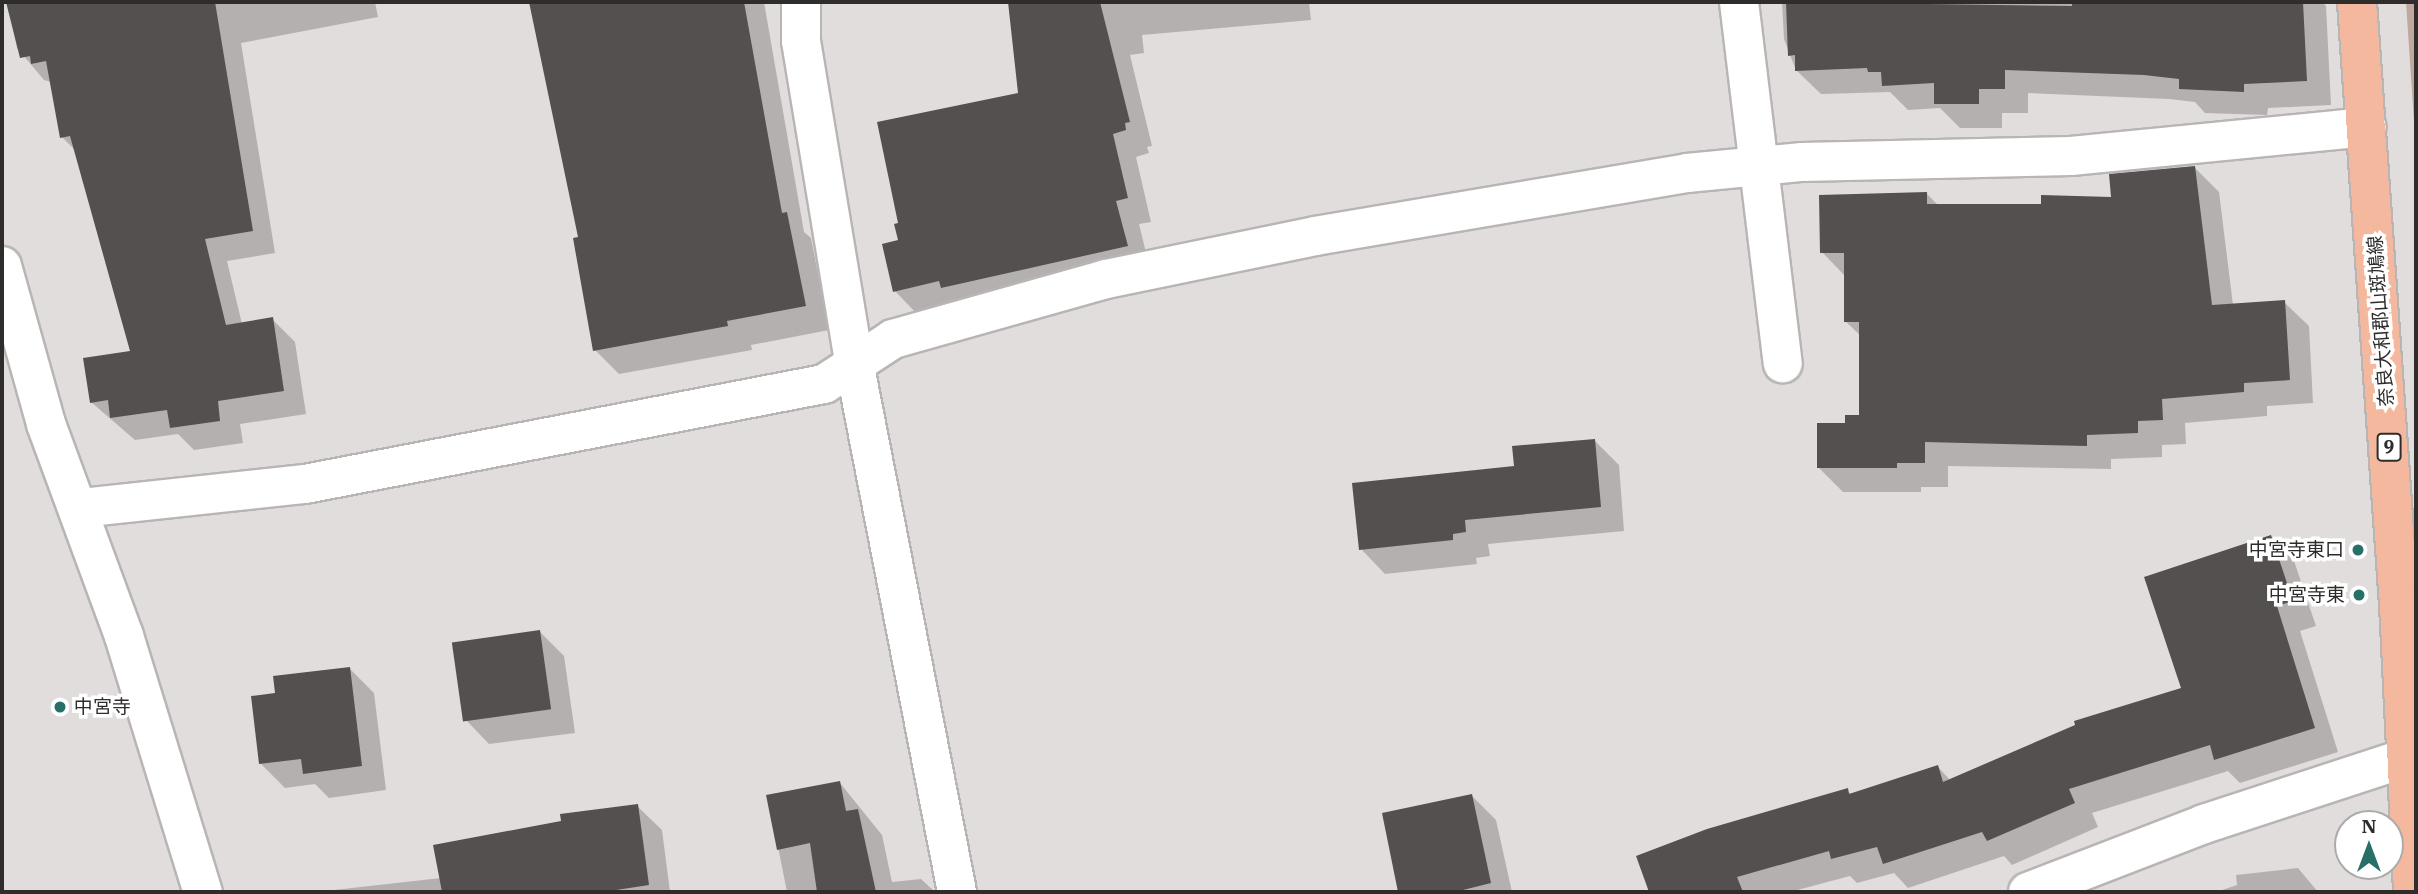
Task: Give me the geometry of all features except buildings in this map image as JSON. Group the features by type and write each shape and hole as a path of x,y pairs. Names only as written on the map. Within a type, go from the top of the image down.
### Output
{"main road":[{"name":"奈良大和郡山斑鳩線","path":"2357,2 2367,127 2413,892"}],"street":[{"path":"801,2 801,41 854,362 957,892"},
{"path":"1739,2 1762,166 1783,363"},
{"path":"80,508 304,484 465,456 824,384 893,339 1106,279 1315,236 1687,173 1762,166 2071,156 2367,127"},
{"path":"2,266 46,424 80,508 203,892"},
{"path":"2028,892 2204,824 2406,758"}],"shaded area":[{"path":"2406,2 2416,2 2416,152"}],"place":[{"name":"中宮寺東口","path":"2358,550"},
{"name":"中宮寺東","path":"2359,595"},
{"name":"中宮寺","path":"60,707"}]}
